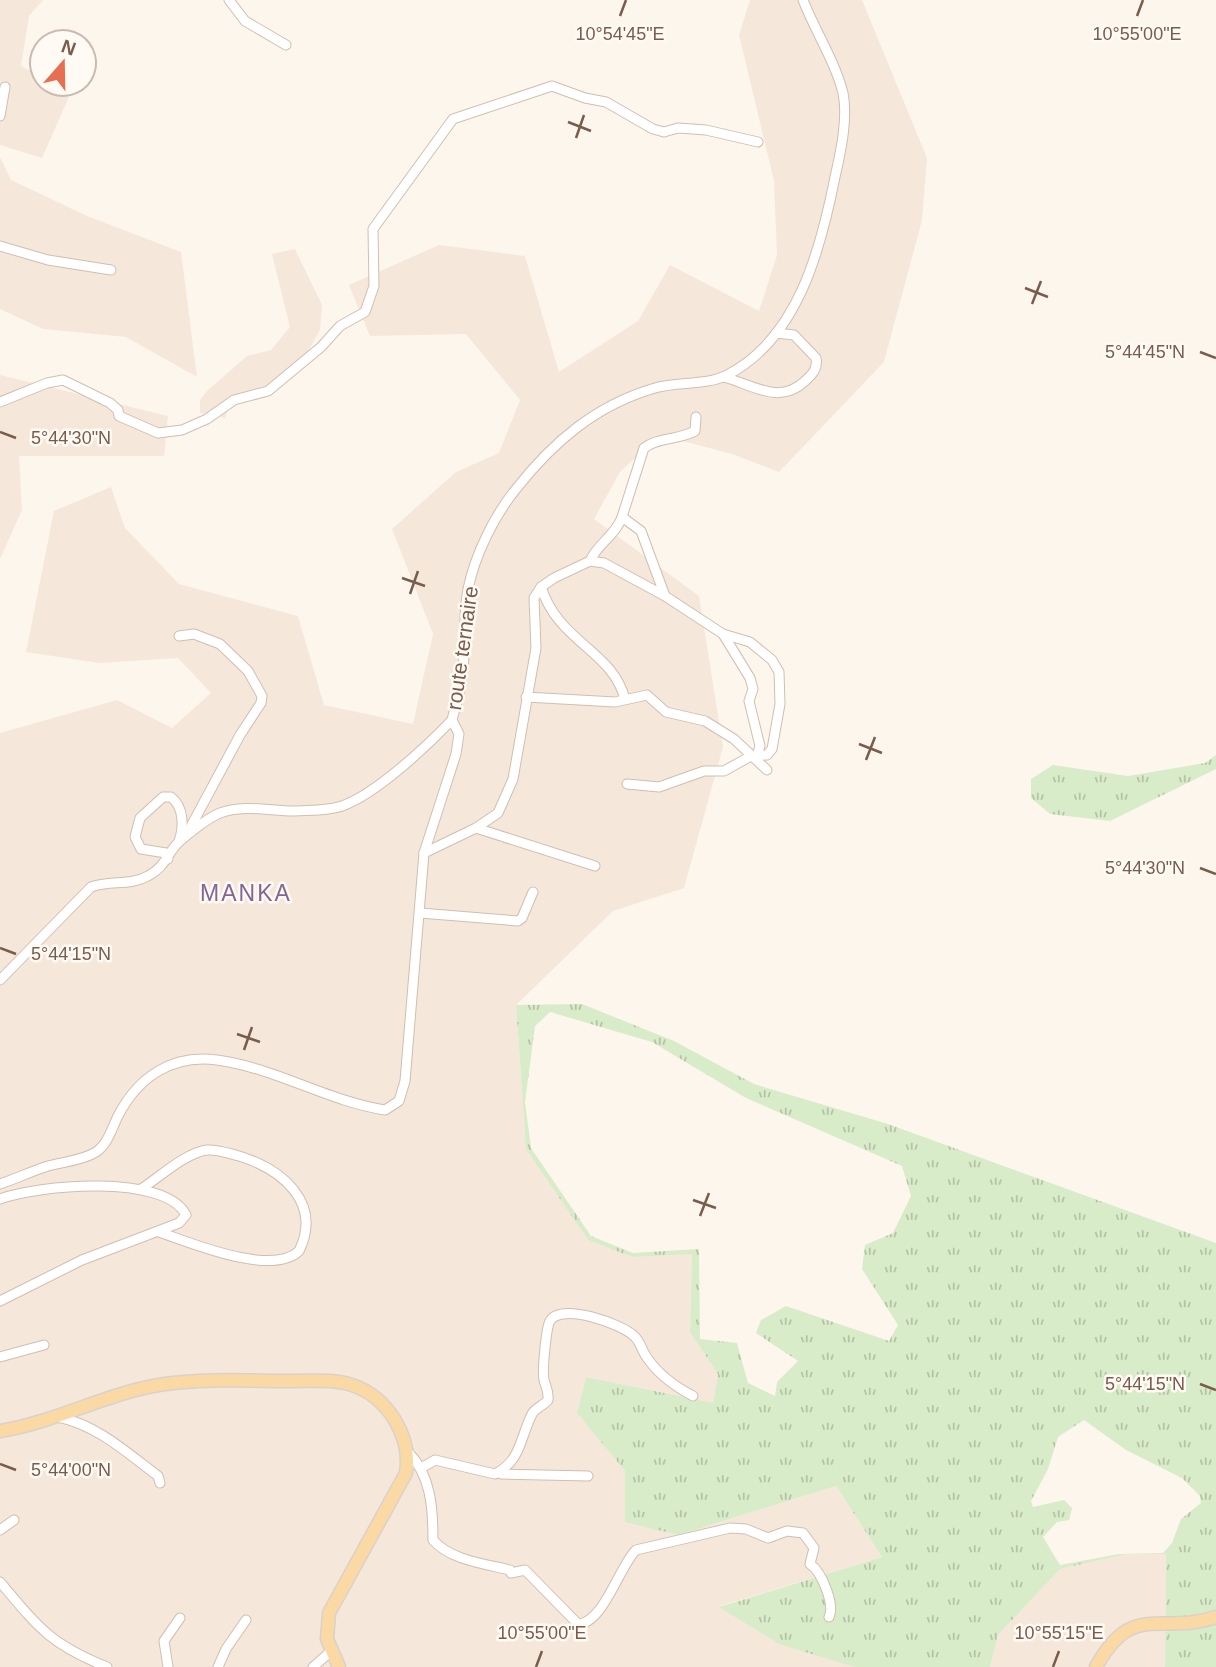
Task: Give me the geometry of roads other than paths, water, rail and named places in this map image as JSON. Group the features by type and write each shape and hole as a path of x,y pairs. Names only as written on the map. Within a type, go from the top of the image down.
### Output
{"main road":[{"path":"0,1431 165,1384 232,1380 328,1381 352,1385 382,1404 401,1430 408,1452 406,1473 330,1613 327,1639 330,1652 339,1667"},
{"path":"1096,1667 1121,1632 1138,1624 1216,1617"}],"street":[{"path":"229,0 245,21 286,45"},
{"name":"route ternaire","path":"0,1184 46,1167 94,1154 107,1140 140,1083 170,1065 199,1059 260,1068 357,1106 385,1110 394,1108 399,1101 405,1081 424,853 456,754 459,734 452,720 461,683 465,609 472,572 482,548 515,489 564,435 612,404 656,387 723,377 752,359 776,334 808,277 828,214 842,130 843,93 807,2"},
{"path":"0,402 47,383 64,380 110,402 118,410 119,416 152,431 173,433 201,422 234,400 258,396 268,391 321,347 340,326 365,312 374,286 373,229 428,150 460,114 488,109 552,86 585,98 606,102 653,129 664,132 678,128 706,130 758,142"},
{"path":"0,116 5,87"},
{"path":"0,246 48,260 111,270"},
{"path":"723,377 778,394 792,392 816,368 816,358 794,335 776,334"},
{"path":"424,853 475,828 498,813 513,779 536,648 534,598 541,587 590,561 600,544 615,531 644,448 659,441 683,438 695,431 696,417"},
{"path":"622,517 641,531 665,596"},
{"path":"590,561 604,563 665,596 723,634 763,650 779,672 778,724 772,749 767,755 754,756 724,771 704,771 660,787 627,784"},
{"path":"541,587 546,604 559,624 575,640 601,658 625,699"},
{"path":"179,636 194,634 220,644 248,671 262,696 261,703 240,735 195,824 179,841"},
{"path":"723,634 750,678 753,689 749,701 759,741 754,756"},
{"path":"526,697 615,702 647,695 666,712 705,721 734,739 767,770"},
{"path":"179,841 217,814 229,810 315,810 350,803 409,761 452,720"},
{"path":"0,981 91,887 104,883 136,881 149,876 168,859 183,830 179,806 171,797 163,797 140,818 135,837 141,849 166,853 168,859"},
{"path":"475,828 595,866"},
{"path":"420,913 518,921 522,918 533,892"},
{"path":"141,1189 197,1153 220,1151 256,1162 282,1176 297,1195 306,1226 299,1251 286,1260 238,1257 159,1232"},
{"path":"0,1199 34,1191 112,1186 141,1189 161,1196 184,1212 183,1220 159,1232 82,1260 0,1301"},
{"path":"495,1474 514,1460 533,1411 548,1400 544,1374 548,1324 554,1317 590,1315 627,1331 637,1338 652,1366 675,1386 693,1396"},
{"path":"0,1357 44,1345"},
{"path":"56,1417 74,1420 105,1436 158,1476 160,1483"},
{"path":"408,1452 423,1467 433,1512 433,1540 437,1545 470,1561 511,1573 525,1570 578,1624 586,1623 599,1609 636,1550 730,1528 746,1529 768,1538 788,1531 803,1533 814,1548 810,1564 817,1571 832,1607 830,1618"},
{"path":"423,1467 435,1460 495,1474 588,1476"},
{"path":"0,1531 14,1520"},
{"path":"0,1582 47,1636 68,1651 107,1667"},
{"path":"168,1667 164,1641 180,1618"},
{"path":"218,1667 226,1649 246,1620"},
{"path":"313,1667 330,1652"}],"district":[{"name":"MANKA","path":"246,893"}]}
